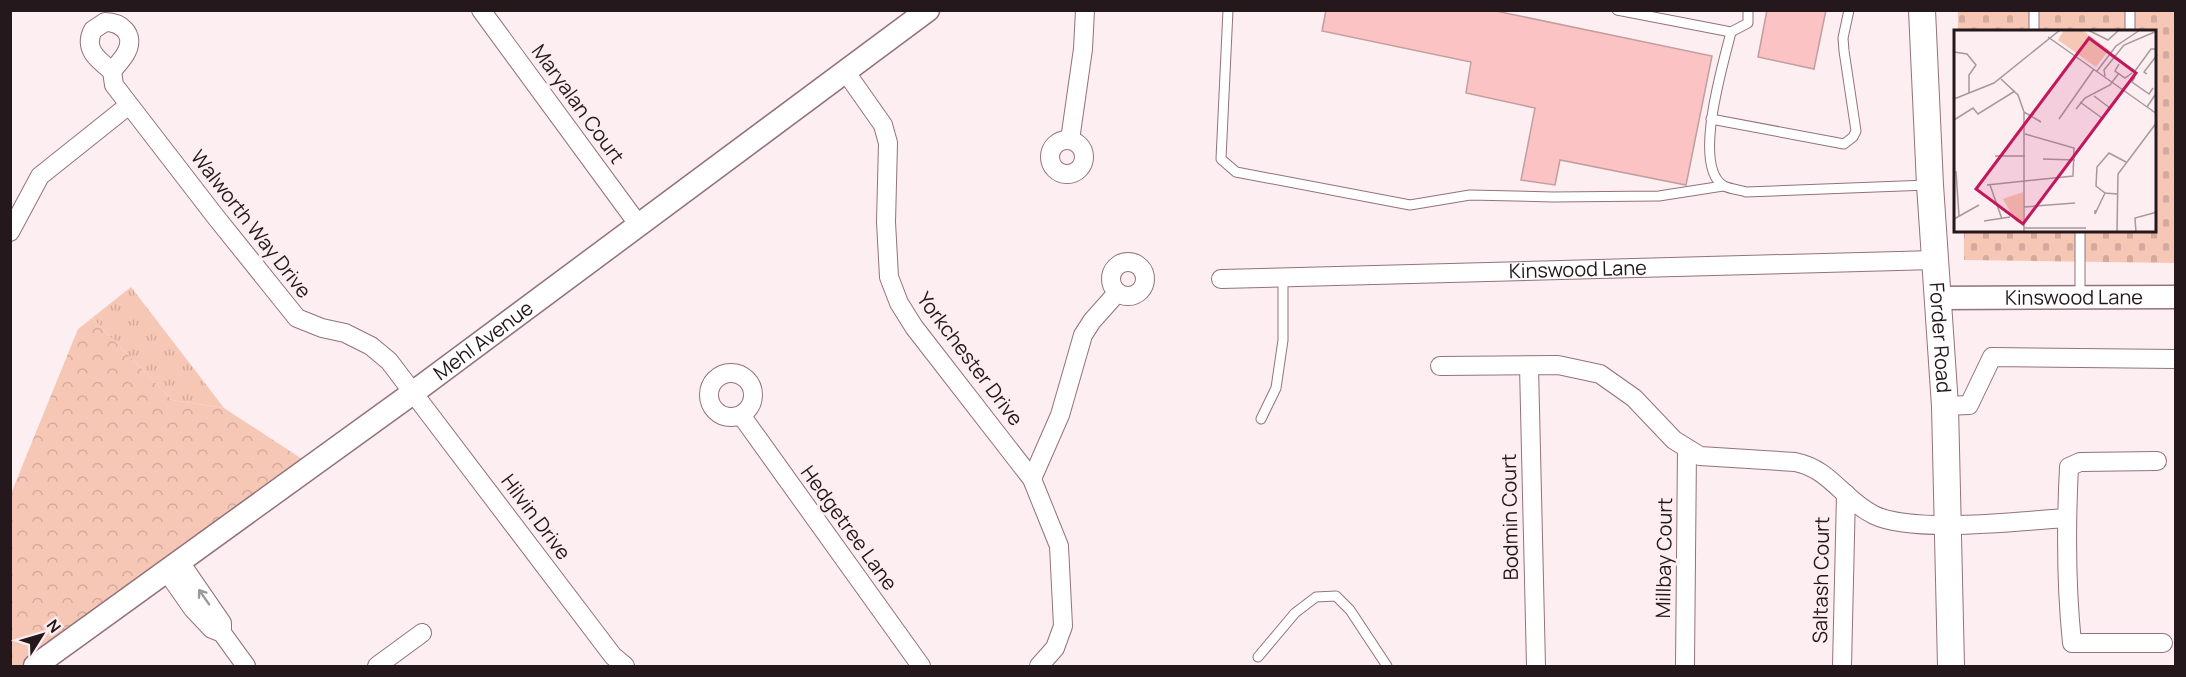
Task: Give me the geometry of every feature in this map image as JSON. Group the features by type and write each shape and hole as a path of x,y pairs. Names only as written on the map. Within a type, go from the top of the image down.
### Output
{"main road":[{"name":"Forder Road","path":"1922,10 1930,185 1945,406 1951,666"}],"street":[{"name":"Maryalan Court","path":"481,10 638,224"},
{"name":"Mehl Avenue","path":"35,666 414,392 928,10"},
{"path":"1070,140 1083,49 1085,10"},
{"name":"Walworth Way Drive","path":"112,71 114,85 297,318 322,328 345,333 371,346 390,362 414,392"},
{"name":"Yorkchester Drive","path":"845,71 883,125 888,143 886,222 889,277 899,303 914,327 1032,479 1059,546 1063,626 1055,648 1040,666"},
{"path":"10,232 40,176 129,105"},
{"name":"Kinswood Lane","path":"1221,279 1935,260"},
{"path":"1032,479 1060,415 1083,335 1117,292"},
{"name":"Kinswood Lane","path":"1938,298 2175,297"},
{"path":"1945,406 1970,405 1992,357 2175,359"},
{"path":"1440,366 1558,365 1600,374 1635,398 1674,440 1700,456 1795,462 1809,465 1832,480 1858,506 1875,516 1894,522 1948,524 2066,519"},
{"name":"Bodmin Court","path":"1529,366 1536,666"},
{"name":"Hilvin Drive","path":"414,392 613,656 626,666"},
{"name":"Hedgetree Lane","path":"741,415 921,666"},
{"name":"Millbay Court","path":"1685,666 1687,449"},
{"path":"2157,461 2080,462 2068,467 2066,519 2069,613 2072,643 2163,643"},
{"name":"Saltash Court","path":"1842,666 1846,494"},
{"path":"173,567 193,609 212,629 222,633 246,666"},
{"path":"377,666 422,633"}],"lane":[{"path":"1228,10 1221,159 1236,172 1410,205 1470,195 1659,196 1723,186 1746,192 1930,185"},
{"path":"1617,10 1731,32 1748,23 1748,10"},
{"path":"1711,119 1844,144 1850,141 1856,131 1843,38 1849,10"},
{"path":"2034,10 2034,30"},
{"path":"2130,10 2130,30"},
{"path":"1723,186 1713,173 1708,144 1711,119 1731,32"},
{"path":"2080,232 2080,297"},
{"path":"1261,419 1276,388 1283,340 1283,277"},
{"path":"1258,657 1295,613 1316,597 1336,596 1350,610 1388,666"}],"green space":[{"path":"1958,11 2175,11 2175,263 1964,260 1964,232 2156,232 2156,30 1958,30"},
{"path":"131,287 224,408 172,400 92,318"},
{"path":"92,318 172,400 224,408 302,459 20,666 11,666 10,496 78,329"}],"building":[{"path":"1326,10 1491,10 1712,56 1686,185 1560,160 1555,185 1521,180 1535,108 1466,93 1471,62 1322,31"},
{"path":"1767,10 1826,10 1814,69 1758,57"}]}
